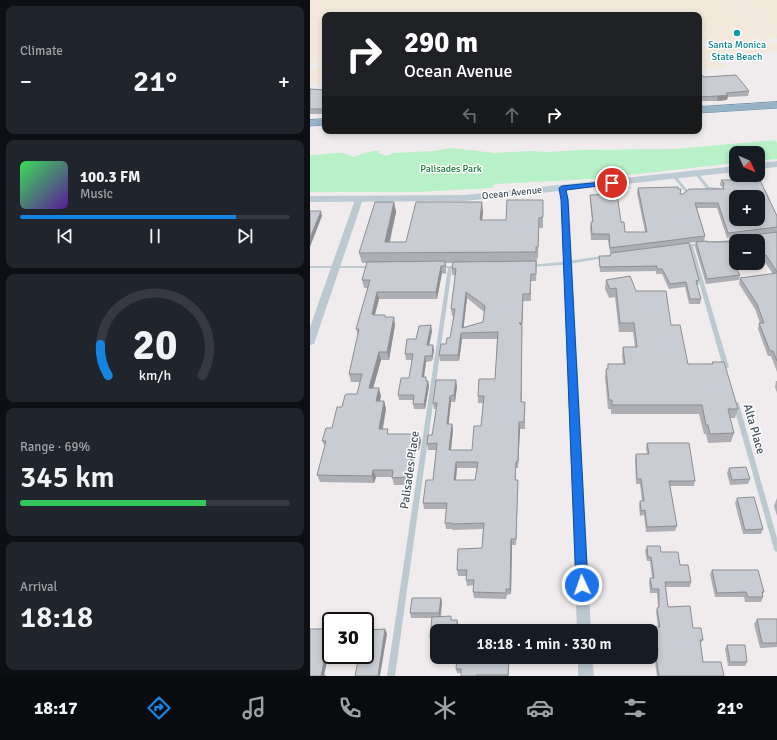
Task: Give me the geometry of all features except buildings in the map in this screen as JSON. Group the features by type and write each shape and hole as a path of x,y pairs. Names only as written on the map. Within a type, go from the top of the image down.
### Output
{"highway":[{"path":"702,110 777,105"},
{"path":"310,123 322,122"}],"main road":[{"path":"765,166 776,166"},
{"name":"Ocean Avenue","path":"310,199 465,198 729,170"}],"street":[{"path":"562,188 565,200 584,624"},
{"path":"310,341 359,199"},
{"path":"585,664 586,676"}],"lane":[{"path":"697,174 708,188"},
{"path":"674,176 687,192"},
{"path":"681,197 687,192 702,192 708,188 720,189"},
{"path":"676,247 729,240"},
{"path":"691,245 728,374"},
{"path":"522,266 554,265 621,254"},
{"path":"310,267 381,267"},
{"path":"435,267 466,267"},
{"name":"Palisades Place","path":"391,676 450,267"},
{"name":"Alta Place","path":"734,397 777,549"}],"green space":[{"name":"Palisades Park","path":"775,140 777,143 777,159 765,160 765,146 729,146 729,164 591,179 495,184 492,188 417,192 310,192 310,155 343,153 353,157 372,151 379,151 378,153 387,156 393,153 434,151 451,148 495,153 529,151 547,152 580,150 676,149"}],"sand":[{"name":"Santa Monica State Beach","path":"310,0 777,0 777,32 744,4 747,3 746,2 737,3 742,4 777,34 777,37 737,43 702,43 702,12 322,12 322,62 310,64"},
{"name":"Santa Monica State Beach","path":"777,42 777,51 747,55 741,49 742,47"},
{"name":"Santa Monica State Beach","path":"702,47 730,47 738,51 735,52 740,55 721,56 724,60 721,61 726,68 702,69"},
{"path":"322,66 322,83 310,84 310,68"}],"place":[{"name":"Santa Monica State Beach","path":"737,33"}],"route":[{"path":"582,585 565,200 562,188 612,183"}]}
